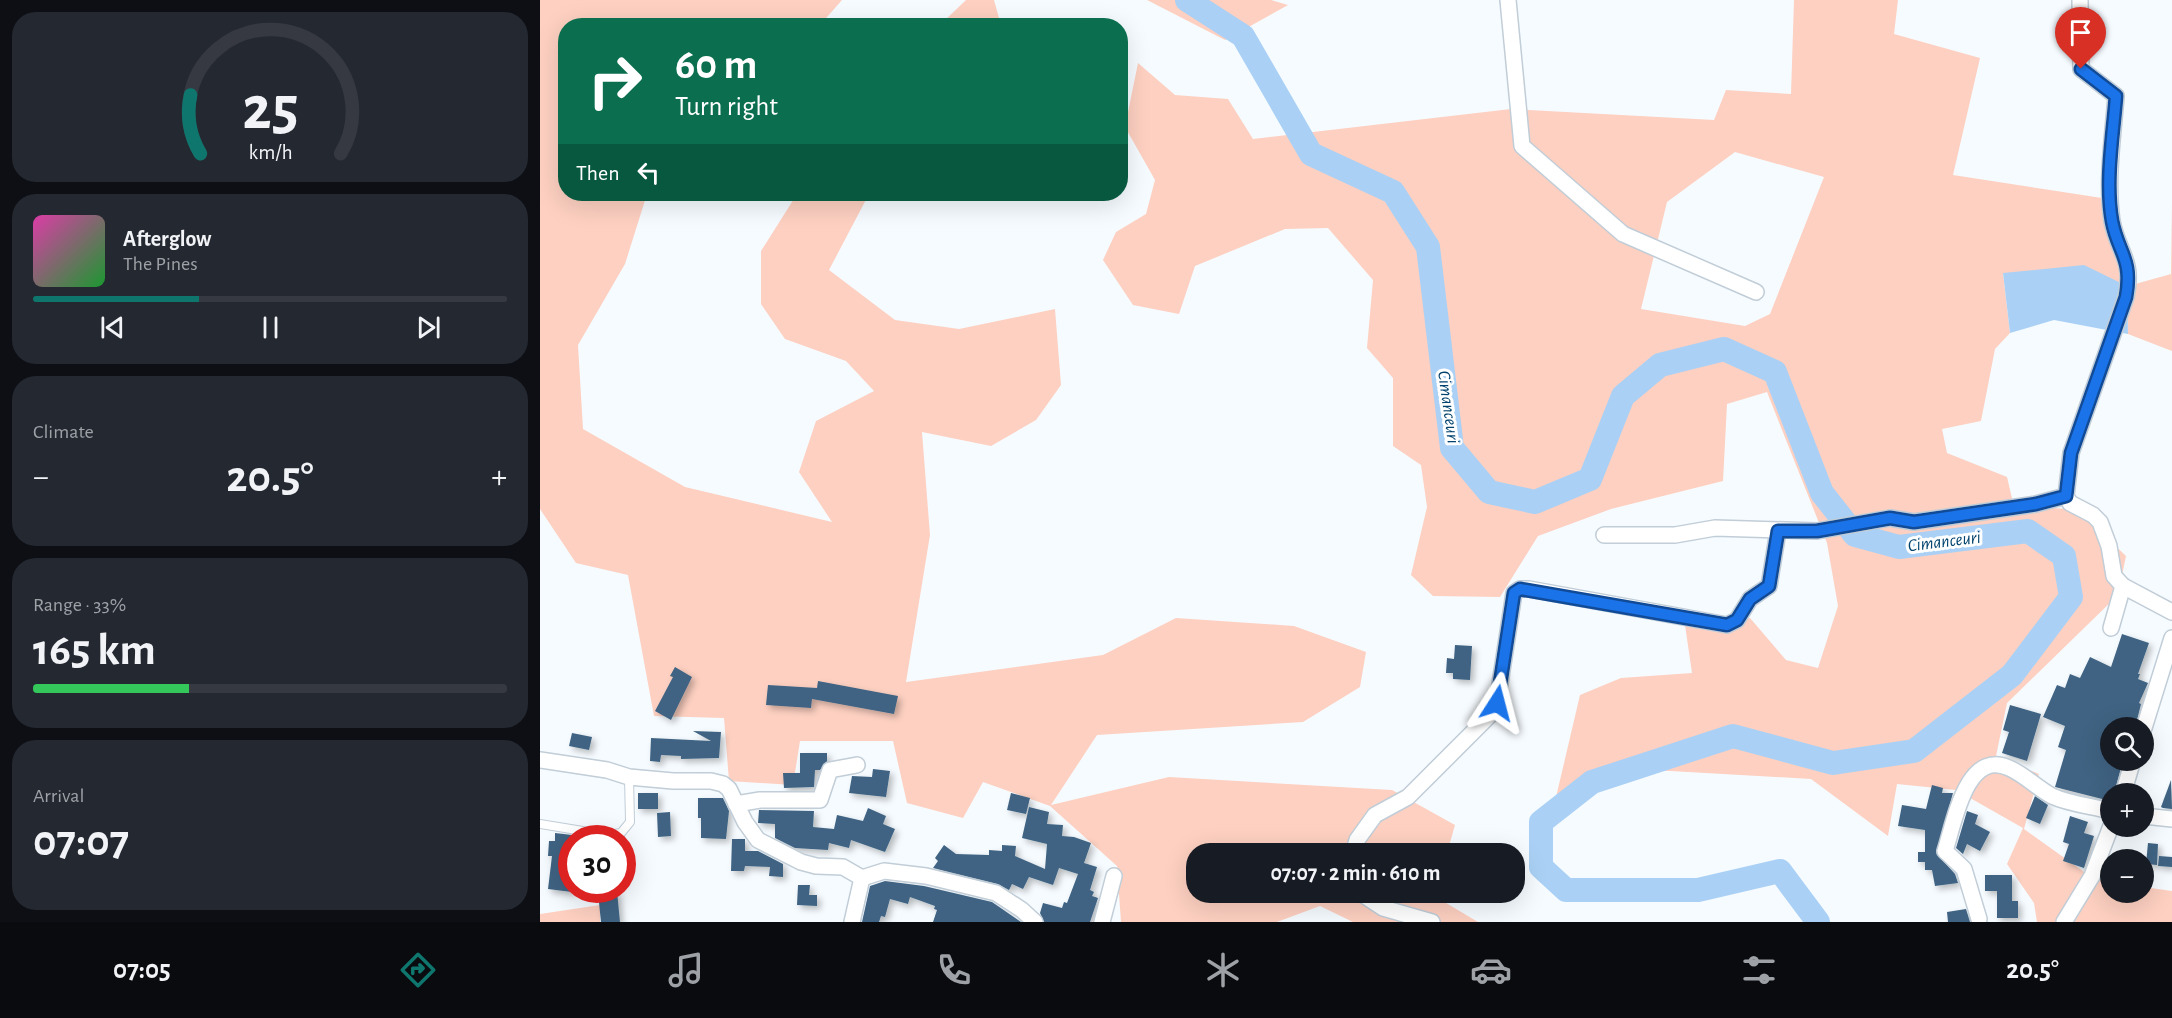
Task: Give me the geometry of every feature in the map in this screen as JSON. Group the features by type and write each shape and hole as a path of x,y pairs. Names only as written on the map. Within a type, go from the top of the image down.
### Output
{"street":[{"path":"1508,0 1522,146 1623,234 1756,292"},
{"path":"2080,0 2081,69 2116,96 2110,182 2112,222 2128,266 2129,280 2126,297 2071,453 2066,496 2070,503 2093,515 2100,522 2109,546 2114,576 2123,586 2172,612"},
{"path":"1604,535 1675,535 1715,528 1817,531 1890,518 1914,522 2036,504 2066,496"},
{"path":"1357,843 1375,815 1408,797 1489,716 1497,703 1514,593 1520,589 1528,589 1727,625 1737,620 1750,599 1769,586 1778,531"},
{"path":"2111,628 2123,586"},
{"path":"2147,717 2171,642"},
{"path":"540,760 607,770 629,777 673,781 711,781 723,784 729,789 745,822 758,840 801,862 816,866 843,867 862,878 884,871 926,876 996,893 1022,910 1035,922"},
{"path":"736,804 760,800 820,800 830,770 857,765"},
{"path":"1979,919 1964,868 1945,851 1963,795 1974,774 1990,765 2008,767 2054,796 2100,808"},
{"path":"2154,817 2172,819"},
{"path":"2064,922 2092,876 2107,837"},
{"path":"1102,922 1114,876"},
{"path":"852,922 862,878"},
{"path":"1376,903 1383,908 1432,922"}],"lane":[{"path":"540,824 606,835 621,833 630,822 629,777"}],"shaded area":[{"path":"540,0 842,0 826,18 558,18 558,201 645,201 625,264 578,345 583,429 685,487 832,522 799,472 816,421 874,391 846,361 785,339 761,304 761,251 793,201 865,201 829,270 895,320 959,329 1055,309 1061,385 1036,420 991,446 922,432 930,535 906,682 1103,655 1176,618 1294,626 1366,652 1360,687 1303,722 1097,735 1051,805 1169,777 1392,790 1455,825 1450,843 1186,843 1186,903 1446,903 1478,922 1353,922 1320,906 1277,922 1121,922 1117,866 1050,806 983,782 963,818 907,803 893,741 800,741 793,785 729,781 724,718 654,716 628,575 576,563 540,509"},
{"path":"966,0 994,0 999,18 947,18"},
{"path":"1147,0 1271,0 1288,5 1225,40"},
{"path":"1794,0 1898,0 1894,34 1980,58 1953,175 2102,198 2128,286 2171,274 2172,202 2172,351 2128,334 2127,286 2003,273 2010,333 1995,349 1981,421 1942,429 1947,453 2007,477 2014,507 2077,509 2126,556 2118,595 2007,703 1996,756 2039,774 2024,829 2094,879 2100,880 2100,903 2154,903 2154,888 2172,891 2172,922 2037,922 2034,903 2007,864 2023,828 1956,790 1897,784 1888,836 1811,779 1653,770 1553,810 1580,695 1621,678 1692,673 1685,625 1750,618 1786,660 1818,668 1838,606 1827,543 1767,392 1727,404 1723,481 1611,509 1538,536 1500,597 1433,596 1411,575 1427,507 1421,465 1393,446 1393,378 1367,348 1373,280 1328,228 1285,229 1195,266 1179,314 1133,305 1103,260 1116,232 1146,214 1155,180 1128,132 1128,112 1138,63 1175,95 1228,99 1253,139 1511,109 1714,120 1726,90 1791,94","holes":["1735,152 1824,177 1770,314 1745,326 1641,309 1667,202"]},
{"path":"600,905 600,922 540,922 540,914"}],"water":[{"path":"2084,265 2127,286 2128,334 2054,320 2010,333 2003,273"}],"building":[{"path":"2122,634 2149,643 2138,674 2140,674 2138,679 2148,683 2139,703 2141,704 2138,717 2100,717 2100,771 2120,771 2117,783 2100,783 2100,798 2055,787 2066,750 2058,747 2065,726 2043,717 2057,685 2065,688 2070,674 2080,678 2090,657 2111,667"},
{"path":"1455,645 1472,646 1470,680 1453,679 1453,673 1446,673 1447,658 1454,659"},
{"path":"675,667 692,677 671,720 655,711 673,677 670,676"},
{"path":"818,681 898,696 894,714 812,699 811,708 766,705 768,685 817,688"},
{"path":"2010,705 2041,714 2027,761 2002,753 2009,732 2003,730"},
{"path":"693,731 721,732 719,758 681,759 681,756 661,755 660,762 650,761 651,738 711,741"},
{"path":"572,733 592,737 589,750 569,746"},
{"path":"800,753 827,753 827,761 820,770 815,770 814,787 784,788 783,773 800,773"},
{"path":"873,769 890,771 886,797 849,793 852,776 872,777"},
{"path":"2171,780 2172,809 2163,808 2161,807"},
{"path":"1932,785 1943,788 1942,793 1953,793 1936,853 1955,874 1958,883 1935,886 1932,870 1925,870 1925,862 1918,862 1918,852 1925,852 1925,830 1898,826 1902,805 1926,809"},
{"path":"638,793 658,793 658,809 638,809"},
{"path":"1011,793 1030,798 1026,814 1007,810"},
{"path":"2035,796 2048,805 2040,824 2026,818"},
{"path":"698,798 723,798 729,811 726,839 701,838"},
{"path":"1029,807 1049,812 1047,824 1063,825 1062,836 1074,837 1091,843 1084,863 1097,867 1090,890 1094,892 1092,896 1098,898 1090,922 1044,922 1040,913 1043,903 1062,908 1064,902 1067,903 1078,874 1059,868 1053,885 1029,877 1023,889 1012,884 1009,890 998,884 933,868 938,861 935,858 944,845 956,854 989,855 989,850 1002,851 1002,845 1016,846 1015,856 1045,869 1047,844 1022,838"},
{"path":"868,808 886,816 883,824 895,829 885,852 851,840 849,848 829,843 828,850 795,848 775,838 775,824 758,823 759,810 814,811 813,827 834,829 837,815 863,821"},
{"path":"1967,811 1978,815 1975,824 1990,832 1980,851 1967,844 1963,854 1956,848"},
{"path":"670,812 671,836 658,837 657,813"},
{"path":"2070,816 2088,822 2084,833 2094,836 2084,868 2063,861 2069,844 2063,842"},
{"path":"555,833 558,833 558,890 548,889 552,856 548,856 549,841 555,841"},
{"path":"732,839 745,839 745,851 758,851 783,864 783,877 769,876 770,867 745,866 744,871 731,871"},
{"path":"2148,843 2158,844 2157,865 2154,865 2154,849 2147,849"},
{"path":"2159,856 2172,857 2172,867 2158,866"},
{"path":"1985,875 2012,875 2012,901 2018,901 2018,918 1997,918 1997,891 1985,891"},
{"path":"885,881 924,886 992,902 1021,922 933,922 937,910 934,909 935,906 910,897 908,904 890,899 885,917 881,916 879,922 862,922 870,886"},
{"path":"798,885 810,885 809,895 817,895 817,906 797,905"},
{"path":"599,903 618,903 620,922 601,922"},
{"path":"1966,909 1970,922 1948,922 1947,912"}],"waterway":[{"name":"Cimanceuri","path":"1187,0 1243,36 1311,154 1393,192 1428,247 1452,448 1489,492 1535,502 1590,479 1623,396 1660,365 1724,349 1775,372 1822,493 1855,535 1899,547 2028,531 2064,556 2071,597 2012,675 1914,751 1833,763 1733,736 1592,782 1541,822 1541,867 1566,890 1698,890 1780,871 1818,922"}],"route":[{"path":"1497,703 1514,593 1520,589 1727,625 1737,620 1750,599 1769,586 1778,531 1817,531 1890,518 1914,522 2036,504 2066,496 2071,453 2126,297 2129,280 2128,266 2112,222 2110,182 2116,96 2081,69"}]}
